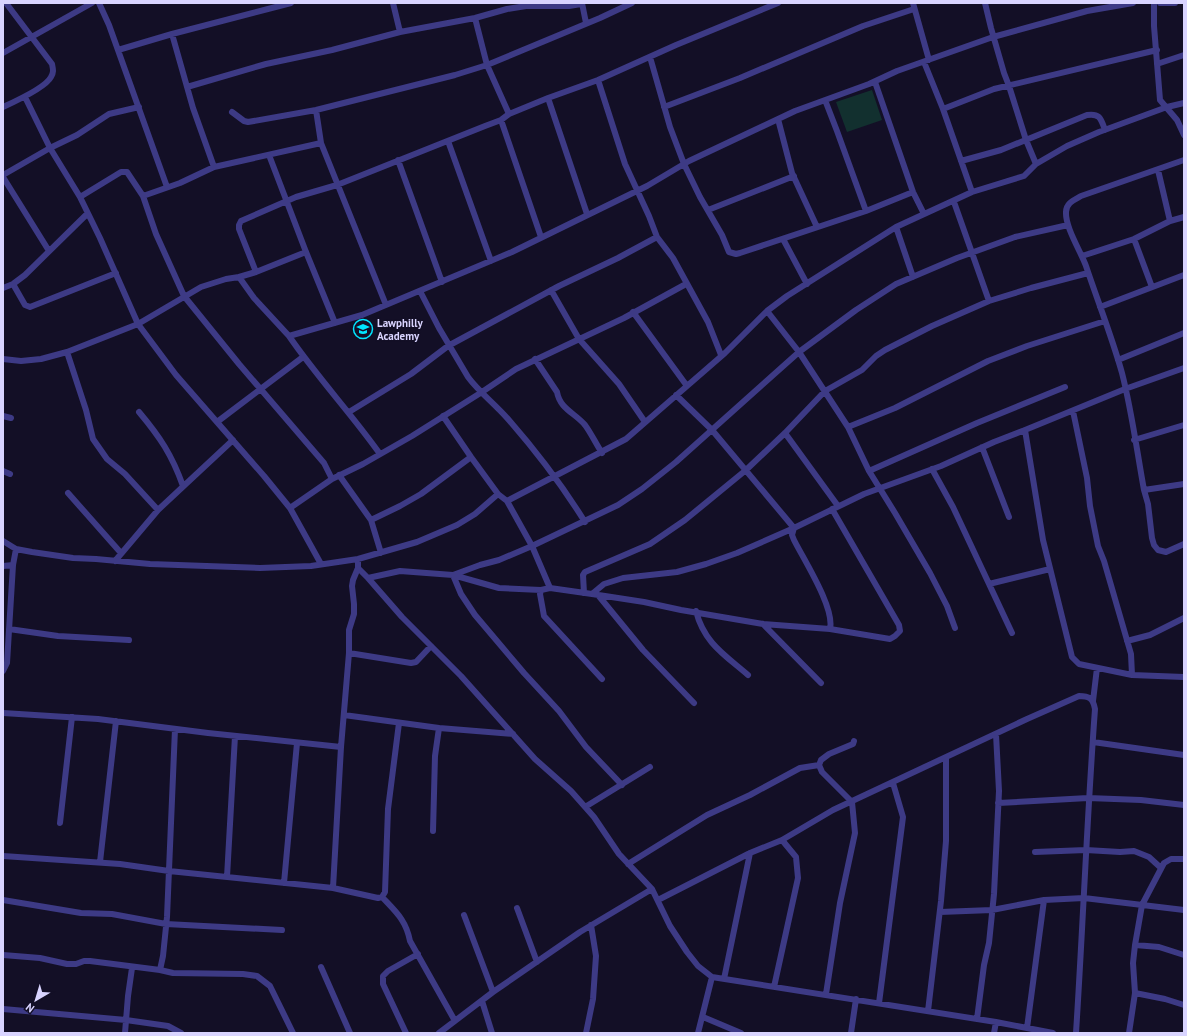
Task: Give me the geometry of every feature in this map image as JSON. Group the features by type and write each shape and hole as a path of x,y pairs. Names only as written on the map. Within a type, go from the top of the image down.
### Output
{"street":[{"path":"3,107 26,97 50,80 53,70 52,64 6,3"},
{"path":"3,53 92,3"},
{"path":"100,3 168,188"},
{"path":"118,50 172,34 292,3"},
{"path":"392,3 400,32"},
{"path":"187,87 266,64 332,50 400,32 475,18 506,6 569,6 582,3 586,23"},
{"path":"232,112 244,121 248,122 316,110 440,79 487,65 600,18 632,3"},
{"path":"256,272 239,229 239,224 241,221 296,197 337,185 501,120 509,114 598,80 676,45 778,3"},
{"path":"985,3 1004,74 1026,140 1036,164"},
{"path":"288,336 362,316 491,261 647,186 684,164 795,111 875,82 897,71 993,37 1087,11 1133,3"},
{"path":"1154,3 1154,26 1160,100 1177,120 1184,134"},
{"path":"1160,3 1175,3"},
{"path":"664,107 740,78 914,6 927,61 972,192"},
{"path":"475,18 487,65 509,114"},
{"path":"172,34 187,87 214,167"},
{"path":"943,109 994,89 1156,50"},
{"path":"1157,64 1184,56"},
{"path":"650,57 670,127 678,144 684,164 729,252 736,254 866,211 913,192"},
{"path":"598,80 626,164 657,237 673,258 708,322 722,355"},
{"path":"875,82 913,192 924,214"},
{"path":"26,97 50,148 80,197 138,324 176,375 290,508 321,564"},
{"path":"548,98 587,214"},
{"path":"825,100 866,211"},
{"path":"507,502 626,439 722,355 767,312 787,296 896,227 954,202 972,192 1024,176 1036,164 1067,146 1167,107 1184,103"},
{"path":"50,251 3,176 50,148 77,135 110,114 139,106"},
{"path":"316,110 321,143 386,305"},
{"path":"962,161 1001,150 1087,115 1097,115 1105,130"},
{"path":"778,119 794,176 817,226"},
{"path":"501,120 541,237"},
{"path":"448,141 491,261"},
{"path":"142,196 168,188 214,167 321,143"},
{"path":"269,155 335,323"},
{"path":"398,160 442,282"},
{"path":"1184,160 1082,196 1070,202 1066,213 1068,225 1082,256 1118,360 1148,504 1154,545 1158,550 1166,552 1184,544"},
{"path":"1158,170 1170,221"},
{"path":"80,197 121,172 127,172 142,196 156,234 184,296 261,390 324,463 332,479"},
{"path":"708,210 794,176"},
{"path":"954,202 988,301"},
{"path":"3,287 13,284 25,276 87,214"},
{"path":"1082,256 1134,238 1170,221 1184,217"},
{"path":"453,575 499,560 618,506 676,462 799,352 856,310 896,284 971,253 1015,237 1068,225"},
{"path":"896,227 913,277"},
{"path":"349,412 411,374 448,346 551,290 618,258 657,237"},
{"path":"1134,238 1152,287"},
{"path":"782,239 807,284"},
{"path":"3,359 21,361 41,360 67,352 138,324 184,296 212,282 256,272 306,252"},
{"path":"13,284 25,305 30,307 116,273"},
{"path":"584,593 583,575 585,572 650,544 685,520 746,470 785,433 825,391 862,370 876,356 885,350 932,326 988,301 1088,273"},
{"path":"1100,307 1184,275"},
{"path":"239,277 254,298 288,336 303,357 349,412 380,454"},
{"path":"290,508 332,479 380,454 482,392 516,369 633,312 686,284"},
{"path":"551,290 579,339 618,384 645,422"},
{"path":"420,291 448,346 468,377 473,384 507,418 555,477 585,522"},
{"path":"633,312 687,386"},
{"path":"767,312 799,352 848,427 869,471 930,573 947,606 955,628"},
{"path":"848,427 895,408 988,361 1027,346 1105,321"},
{"path":"1118,360 1184,333"},
{"path":"67,352 86,410 93,439 107,459 125,474 158,510"},
{"path":"217,422 303,357"},
{"path":"535,360 557,392 558,398 562,405 585,426 602,452"},
{"path":"595,594 604,584 623,578 677,572 738,553 879,488 932,469 1125,389 1184,368"},
{"path":"869,471 984,420 1065,387"},
{"path":"676,395 712,430 794,528"},
{"path":"1073,411 1087,478 1090,506 1096,536 1131,654 1132,675"},
{"path":"139,412 169,451 183,486"},
{"path":"3,416 11,418"},
{"path":"443,416 498,494 507,502 532,546 550,588"},
{"path":"1134,440 1184,425"},
{"path":"1025,430 1040,522 1072,657 1079,664 1132,675 1184,677"},
{"path":"368,578 400,571 453,575 499,588 541,590 550,588 696,611 763,624 830,629 890,639 900,631 899,625 835,508 785,433"},
{"path":"114,561 158,510 232,440"},
{"path":"982,447 1009,517"},
{"path":"371,520 400,506 420,494 471,457"},
{"path":"932,469 953,507 1012,633"},
{"path":"3,471 10,474"},
{"path":"339,475 371,520 381,552"},
{"path":"1144,490 1184,484"},
{"path":"68,493 121,553"},
{"path":"3,541 16,548 32,552 73,558 96,558 150,564 260,568 311,566 358,559 417,542 457,525 476,514 498,494"},
{"path":"794,528 792,536 826,603 831,623 830,629"},
{"path":"3,671 7,663 9,629 6,622 16,548"},
{"path":"333,888 341,747 349,654 349,630 354,614 352,586 358,568 358,559"},
{"path":"3,566 13,565"},
{"path":"358,568 402,618 461,676 535,759 571,791 594,817 619,854 652,889 670,926 687,952 698,966 712,977 856,998 1053,1033"},
{"path":"989,584 1050,569"},
{"path":"453,575 461,594 475,615 524,673 559,711 586,746 622,784"},
{"path":"541,590 540,594 544,616 602,679"},
{"path":"595,594 643,650 694,703"},
{"path":"696,611 701,628 711,642 748,674"},
{"path":"1127,641 1150,635 1184,618"},
{"path":"763,624 821,683"},
{"path":"9,629 58,636 129,640"},
{"path":"349,654 411,664 416,662 431,646"},
{"path":"1076,1033 1088,798 1095,708 1093,701 1097,668"},
{"path":"658,900 750,853 782,840 833,810 1079,696 1088,696 1093,701"},
{"path":"3,713 116,721 235,736 341,747"},
{"path":"344,715 439,728 513,734"},
{"path":"60,823 72,717"},
{"path":"100,862 116,721"},
{"path":"382,897 384,892 388,809 399,723"},
{"path":"432,831 439,728"},
{"path":"160,970 166,924 175,729"},
{"path":"977,1019 984,965 989,943 992,910 998,802 996,734"},
{"path":"227,877 235,736"},
{"path":"826,994 840,903 855,833 852,802 822,772 819,765 820,760 829,754 853,744 854,741"},
{"path":"1092,742 1184,755"},
{"path":"284,883 297,743"},
{"path":"928,1011 940,912 946,841 946,758"},
{"path":"628,864 707,815 750,796 800,768 819,765"},
{"path":"585,807 650,767"},
{"path":"879,1002 903,817 893,783"},
{"path":"998,802 1088,798 1141,800 1184,805"},
{"path":"774,987 798,878 796,857 782,840"},
{"path":"1035,852 1086,850 1120,852 1134,851 1149,857 1161,868"},
{"path":"724,979 750,853"},
{"path":"3,856 120,864 169,871 333,888 378,898 382,897"},
{"path":"1129,1033 1135,992 1133,963 1142,905 1164,863 1172,859 1184,859"},
{"path":"439,1033 493,992 591,925 652,889"},
{"path":"382,897 402,919 408,929 410,941 455,1021"},
{"path":"940,912 992,910 1044,900 1084,898 1184,910"},
{"path":"3,900 81,913 112,914 166,924 282,930"},
{"path":"1027,1028 1044,900"},
{"path":"517,908 537,962"},
{"path":"464,914 493,992"},
{"path":"586,1033 593,998 596,956 591,925"},
{"path":"1135,945 1159,947 1184,955"},
{"path":"406,1033 382,984 383,976 388,971 418,954"},
{"path":"3,955 40,958 67,964 76,964 84,961 132,968 160,970 173,973 243,974 257,976 270,986 293,1033"},
{"path":"321,967 350,1033"},
{"path":"125,1033 132,968"},
{"path":"698,1033 712,977"},
{"path":"1135,992 1184,1005"},
{"path":"852,1033 856,998"},
{"path":"482,1001 492,1033"},
{"path":"3,1009 126,1020 168,1026 182,1033"},
{"path":"703,1017 742,1033"},
{"path":"994,1033 996,1022"}],"green space":[{"path":"872,90 882,120 847,132 836,102"}],"place":[{"name":"Lawphilly Academy","path":"363,329"}]}
